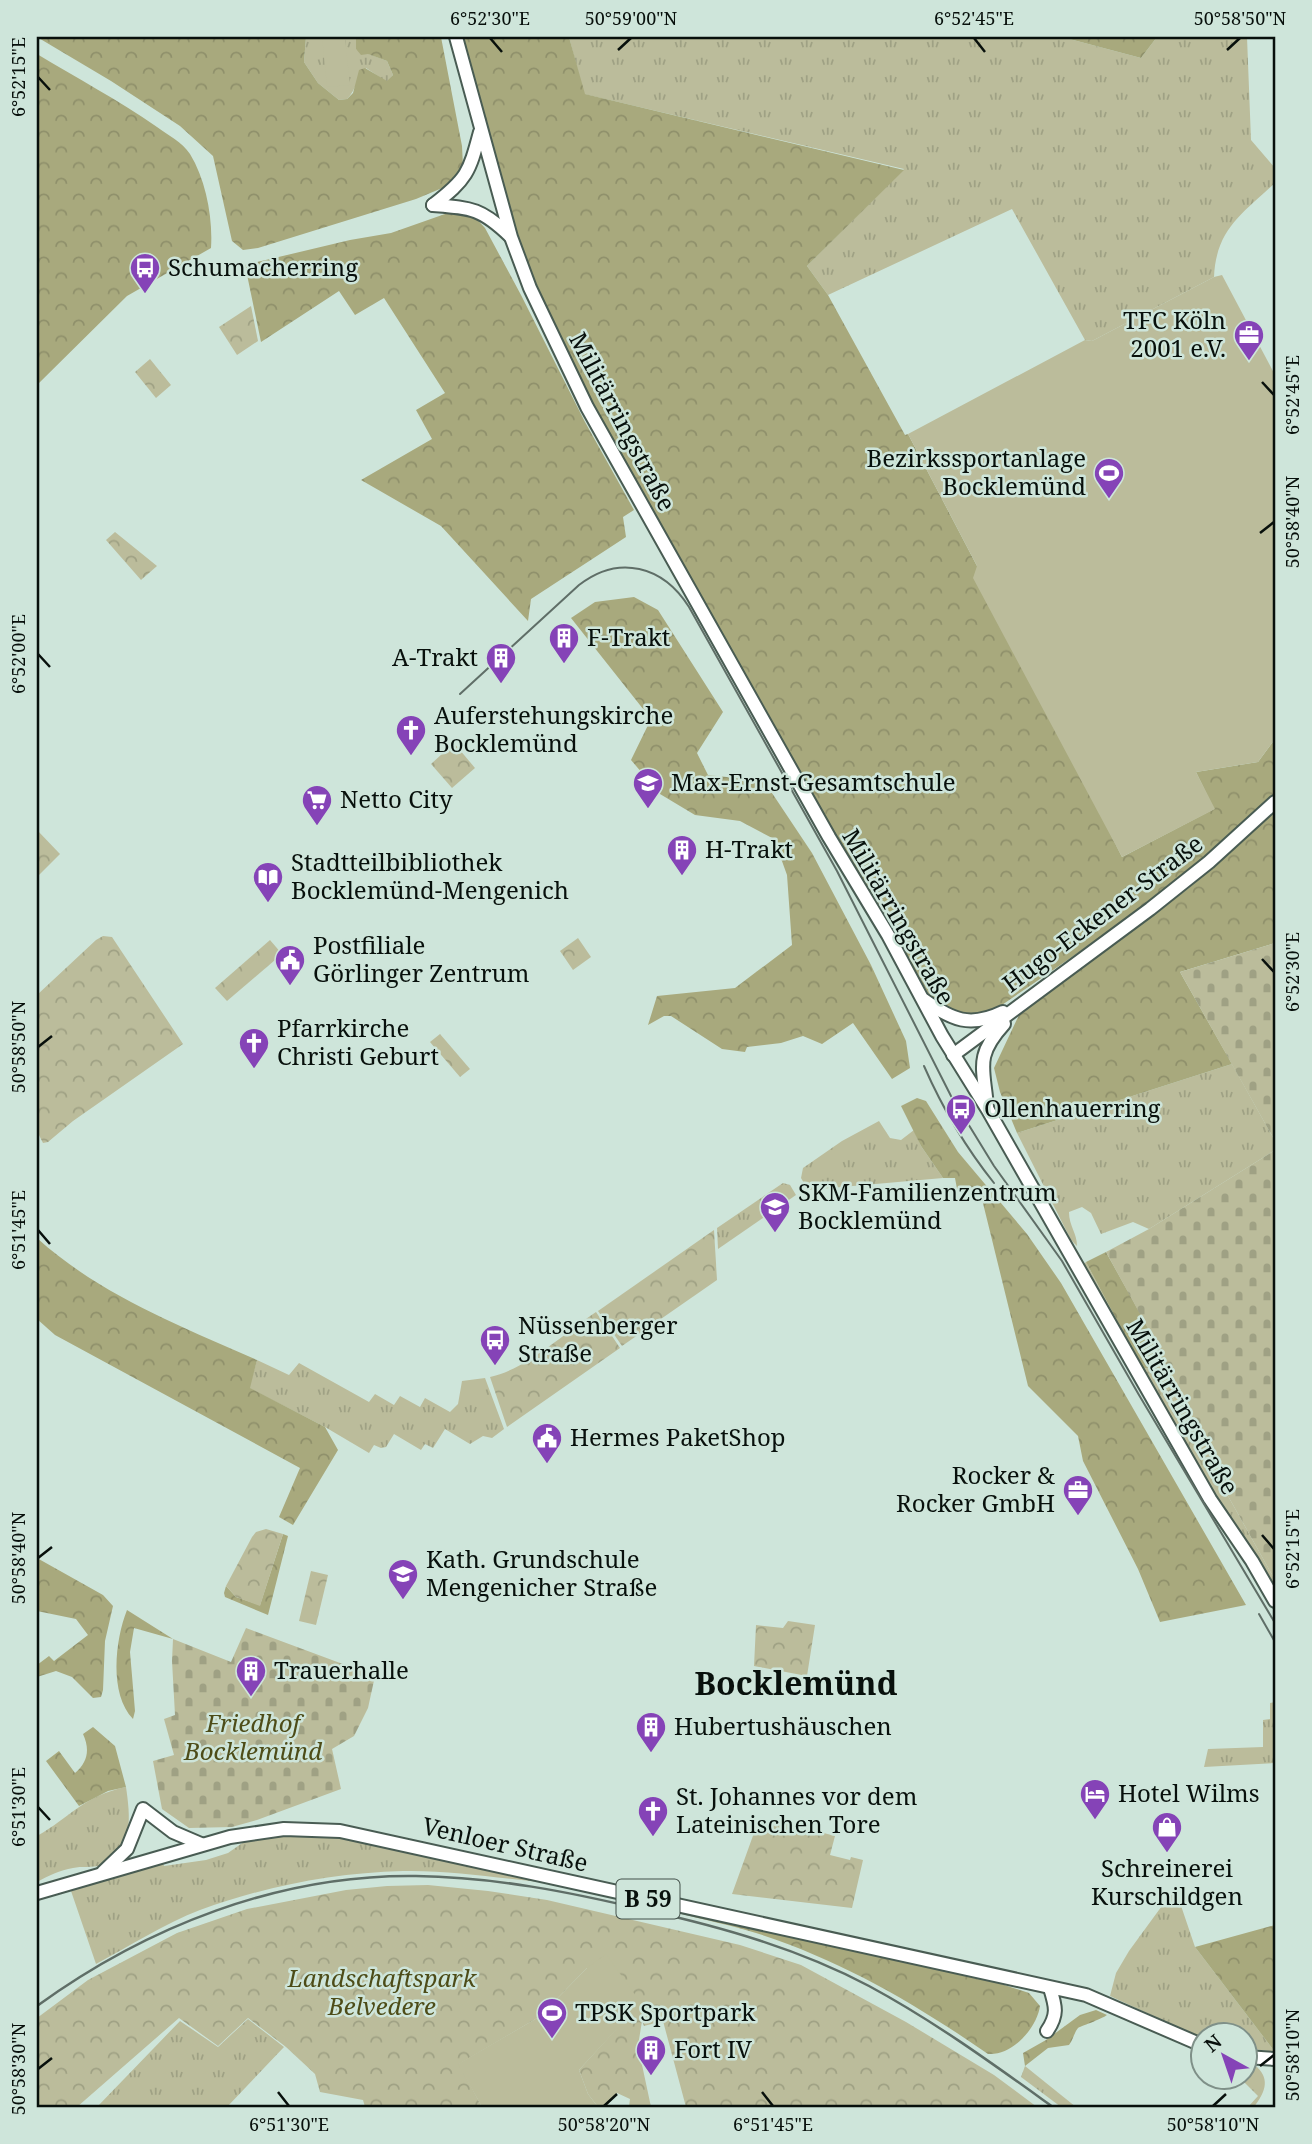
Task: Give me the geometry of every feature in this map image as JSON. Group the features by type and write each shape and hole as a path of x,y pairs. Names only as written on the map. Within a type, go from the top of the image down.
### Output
{"main road":[{"name":"Militärringstraße","path":"456,37 511,237 530,288 587,407 829,837 888,935 953,1055 988,1110 1210,1499 1252,1561 1275,1601"},
{"path":"480,130 470,169 456,188 433,205 477,210 511,237"},
{"name":"Hugo-Eckener-Straße","path":"953,1055 1179,886 1275,802"},
{"path":"922,999 944,1014 963,1021 977,1021 997,1015 1023,1002"},
{"path":"988,1110 981,1071 983,1057 995,1033 1023,1002"},
{"path":"100,1874 127,1849 143,1810 173,1832 201,1844"},
{"name":"Venloer Straße","path":"37,1893 230,1837 284,1829 340,1831 1086,1996 1190,2040"},
{"path":"1047,2031 1055,2020 1057,2011 1050,1989"}],"green space":[{"path":"37,37 306,37 304,62 318,83 339,100 347,99 353,93 359,70 365,68 387,81 393,75 387,61 368,54 361,55 356,49 356,37 441,37 462,146 463,166 447,186 416,199 258,248 243,250 232,241 213,156 180,126"},
{"path":"306,37 356,37 356,49 387,61 393,75 387,82 366,68 347,99 339,100 318,83 304,62"},
{"path":"322,37 345,37 350,85 327,87"},
{"path":"460,37 569,37 585,94 904,170 807,266 828,295 905,435 908,434 1122,857 1214,809 1196,772 1258,762 1275,739 1275,795 1244,825 1177,881 999,1007 969,1016 953,1013 937,1002 928,993 770,720 620,455 567,353 536,283 514,223"},
{"path":"569,37 1062,37 1141,58 1157,37 1247,37 1251,140 1275,168 1275,183 1233,223 1220,246 1214,277 1092,341 1085,340 1012,209 828,295 807,266 904,169 584,94"},
{"path":"1062,37 1157,37 1141,58"},
{"path":"37,54 127,108 175,139 187,150 196,164 204,187 209,212 211,248 127,296 37,385"},
{"path":"459,212 473,215 485,228 585,422 634,510 623,517 626,537 531,599 528,621 441,526 361,480 432,439 416,410 445,393 384,298 355,315 339,291 261,342 245,265 391,233 445,214"},
{"name":"Bezirkssportanlage Bocklemünd","path":"1222,275 1275,375 1275,739 1258,762 1196,772 1215,809 1122,857 973,578 977,566 908,434 1085,340 1092,341"},
{"path":"251,306 258,341 237,355 219,327"},
{"path":"150,359 171,385 156,398 135,372"},
{"path":"115,532 157,566 141,580 106,540"},
{"path":"634,597 658,610 723,712 697,753 708,775 764,781 812,853 871,965 906,1041 910,1068 892,1079 853,1023 822,1044 803,1036 781,1043 747,1047 745,1052 722,1049 671,1016 664,1016 648,1025 657,996 735,988 792,945 787,875 774,839 740,821 695,815 660,794 631,760 651,719 571,618 595,602"},
{"path":"454,743 475,768 452,788 431,764"},
{"path":"1275,812 1275,943 1180,972 1232,1064 1017,1133 1000,1092 994,1068 1019,1015 1189,888"},
{"path":"37,830 60,854 37,877"},
{"path":"103,936 112,937 183,1044 43,1143 37,1131 37,995"},
{"path":"578,938 591,957 573,970 560,951"},
{"path":"270,940 282,954 227,1001 215,988"},
{"path":"1275,943 1275,1141 1180,972"},
{"path":"440,1034 470,1069 460,1077 430,1042"},
{"path":"1232,1064 1275,1141 1275,1150 1149,1229 1133,1222 1101,1234 1091,1213 1082,1207 1069,1212 1077,1246 1071,1240 1017,1133"},
{"path":"917,1098 926,1101 958,1152 1027,1234 1061,1283 1246,1605 1160,1622 1138,1569 1083,1461 1078,1436 1028,1386 979,1187 957,1189 955,1178 943,1178 921,1146 901,1106"},
{"path":"879,1121 890,1138 901,1140 914,1130 921,1146 943,1178 808,1190 801,1178 803,1168 842,1141"},
{"path":"1275,1150 1275,1580 1157,1369 1164,1358 1106,1252 1149,1229"},
{"path":"783,1183 790,1185 796,1195 718,1249 717,1228"},
{"path":"714,1230 717,1280 622,1346 598,1311"},
{"path":"37,1238 61,1258 114,1293 257,1360 250,1388 325,1427 338,1450 293,1525 279,1517 300,1468 55,1335 37,1319"},
{"path":"1106,1252 1165,1358 1157,1369 1142,1368 1086,1262"},
{"path":"1086,1262 1142,1368 1157,1369 1275,1580 1275,1591 1216,1501 1081,1267"},
{"path":"596,1312 620,1348 507,1427 490,1377 531,1359"},
{"path":"257,1360 289,1375 299,1363 369,1402 375,1394 394,1405 400,1396 420,1407 425,1398 450,1412 458,1404 462,1381 485,1378 504,1429 492,1438 483,1436 470,1444 445,1429 433,1448 425,1444 421,1450 394,1434 386,1447 374,1445 369,1453 249,1388"},
{"path":"266,1529 283,1534 260,1606 236,1597 226,1586 252,1537 256,1532"},
{"path":"283,1534 288,1536 268,1615 225,1597 226,1586 236,1597 260,1605"},
{"path":"37,1558 103,1595 113,1606 105,1641 101,1697 93,1698 72,1677 56,1671 37,1677 37,1665 49,1656 54,1661 88,1635 76,1619 37,1611"},
{"path":"311,1571 328,1575 316,1625 299,1621"},
{"path":"127,1610 173,1639 134,1628 130,1652 135,1711 133,1719 120,1696 116,1666 119,1636"},
{"path":"788,1621 815,1625 807,1676 754,1666 756,1625 783,1628"},
{"name":"Friedhof Bocklemünd","path":"246,1628 375,1676 368,1708 354,1736 332,1749 341,1789 232,1827 189,1828 162,1809 153,1761 174,1755 164,1719 175,1715 173,1639 231,1662"},
{"path":"1275,1702 1275,1763 1204,1767 1208,1749 1263,1747 1263,1720 1270,1719 1270,1703"},
{"path":"93,1727 115,1746 126,1787 108,1791 79,1806 46,1761 59,1751 75,1773 83,1764 86,1755 87,1745 83,1734"},
{"path":"126,1787 128,1831 120,1851 101,1865 68,1869 37,1882 37,1836 88,1801"},
{"path":"759,1819 835,1836 830,1855 863,1860 852,1908 732,1894"},
{"path":"335,1837 552,1883 422,1871 351,1875 300,1882 250,1894 187,1915 96,1964 71,1891 163,1863 164,1866 206,1860 228,1853 248,1839"},
{"name":"Landschaftspark Belvedere","path":"428,1885 547,1900 740,1945 801,1965 906,2022 994,2075 1037,2107 686,2107 663,2021 644,2026 642,2021 638,2046 651,2107 629,2107 630,2099 617,2093 606,2107 598,2107 588,2094 579,2070 640,2003 587,1968 539,2017 459,2064 482,2107 365,2107 363,2100 320,2092 315,2074 286,2047 248,2018 218,2046 179,2018 77,2107 37,2107 37,2018 88,1980 177,1933 247,1909 346,1890"},
{"path":"1175,1888 1195,1947 1252,2022 1190,2022 1190,2033 1110,1996 1116,1973"},
{"path":"678,1913 696,1913 965,1972 1029,1993 1040,2006 1038,2014 1022,2039 1006,2050 988,2054 905,2001 818,1956 737,1927"},
{"path":"1275,1925 1275,2052 1260,2032 1260,2022 1252,2022 1195,1947"},
{"name":"TPSK Sportpark","path":"606,1954 641,2003 579,2070 588,2094 598,2107 482,2107 458,2064 539,2017 587,1968"},
{"path":"1096,2010 1107,2015 1078,2028 1069,2045 1048,2048 1025,2066 1023,2053 1080,2015"},
{"path":"248,2019 284,2047 227,2107 97,2107 180,2021 218,2047"},
{"path":"1260,2032 1275,2052 1260,2050"},
{"path":"1025,2066 1076,2107 1061,2107 1021,2077"},
{"path":"1260,2071 1265,2082 1263,2092 1254,2107 1248,2107 1258,2096 1254,2092 1260,2092"}],"tram line":[{"path":"460,694 579,585 594,575 609,570 639,569 653,574 678,593 689,607 837,871 951,1096 994,1166 1062,1261 1275,1623"},
{"path":"924,1066 955,1127 994,1183"},
{"path":"1259,1614 1275,1642"}],"railway":[{"path":"37,2006 123,1952 216,1911 265,1895 314,1884 365,1878 416,1876 474,1879 617,1903 731,1932 788,1950 869,1986 917,2014 1053,2107"}],"place":[{"name":"Schumacherring","path":"145,295"},
{"name":"TFC Köln 2001 e.V.","path":"1249,362"},
{"name":"Bezirkssportanlage Bocklemünd","path":"1109,500"},
{"name":"F-Trakt","path":"564,665"},
{"name":"A-Trakt","path":"501,685"},
{"name":"Auferstehungskirche Bocklemünd","path":"411,757"},
{"name":"Max-Ernst-Gesamtschule","path":"648,810"},
{"name":"Netto City","path":"317,827"},
{"name":"H-Trakt","path":"682,877"},
{"name":"Stadtteilbibliothek Bocklemünd-Mengenich","path":"268,904"},
{"name":"Postfiliale Görlinger Zentrum","path":"290,987"},
{"name":"Pfarrkirche Christi Geburt","path":"254,1070"},
{"name":"Ollenhauerring","path":"961,1136"},
{"name":"SKM-Familienzentrum Bocklemünd","path":"775,1234"},
{"name":"Nüssenberger Straße","path":"495,1367"},
{"name":"Hermes PaketShop","path":"547,1465"},
{"name":"Rocker & Rocker GmbH","path":"1078,1517"},
{"name":"Kath. Grundschule Mengenicher Straße","path":"403,1601"},
{"name":"Trauerhalle","path":"251,1698"},
{"name":"Hubertushäuschen","path":"651,1754"},
{"name":"Hotel Wilms","path":"1095,1821"},
{"name":"St. Johannes vor dem Lateinischen Tore","path":"653,1838"},
{"name":"Schreinerei Kurschildgen","path":"1167,1854"},
{"name":"TPSK Sportpark","path":"552,2040"},
{"name":"Fort IV","path":"651,2077"}],"district":[{"name":"Bocklemünd","path":"796,1684"}]}
